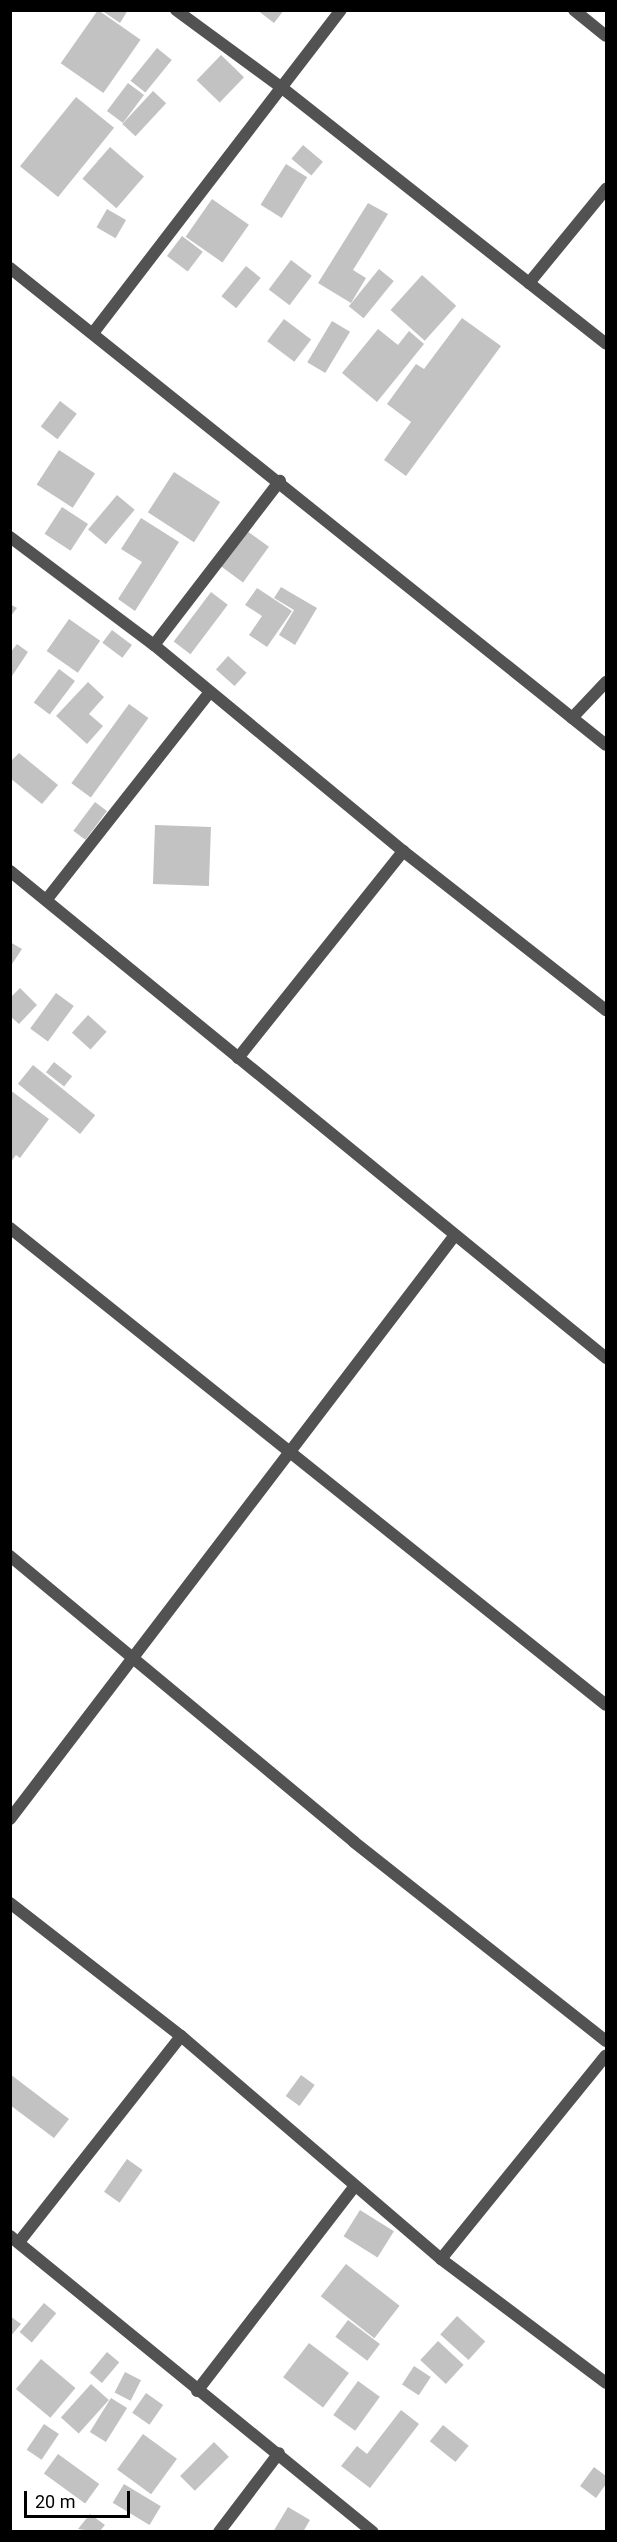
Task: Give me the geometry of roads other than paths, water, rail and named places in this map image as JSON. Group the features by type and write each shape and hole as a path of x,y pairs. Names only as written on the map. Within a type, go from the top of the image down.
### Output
{"street":[{"path":"176,10 281,87 606,344"},
{"path":"93,333 341,10"},
{"path":"574,10 606,36"},
{"path":"529,283 606,189"},
{"path":"10,268 280,481 606,746"},
{"path":"154,645 280,481"},
{"path":"10,537 154,645 209,693 403,851 606,1010"},
{"path":"572,718 606,682"},
{"path":"47,899 209,693"},
{"path":"238,1058 403,851"},
{"path":"10,871 606,1358"},
{"path":"10,1228 289,1454 606,1705"},
{"path":"10,1819 133,1654 289,1454 455,1235"},
{"path":"10,1556 133,1654 354,1842 606,2041"},
{"path":"10,1903 182,2036 354,2187 441,2259 606,2383"},
{"path":"182,2036 15,2239 197,2391 279,2453 373,2532"},
{"path":"441,2259 606,2055"},
{"path":"197,2391 354,2187"},
{"path":"219,2532 279,2453"}]}
